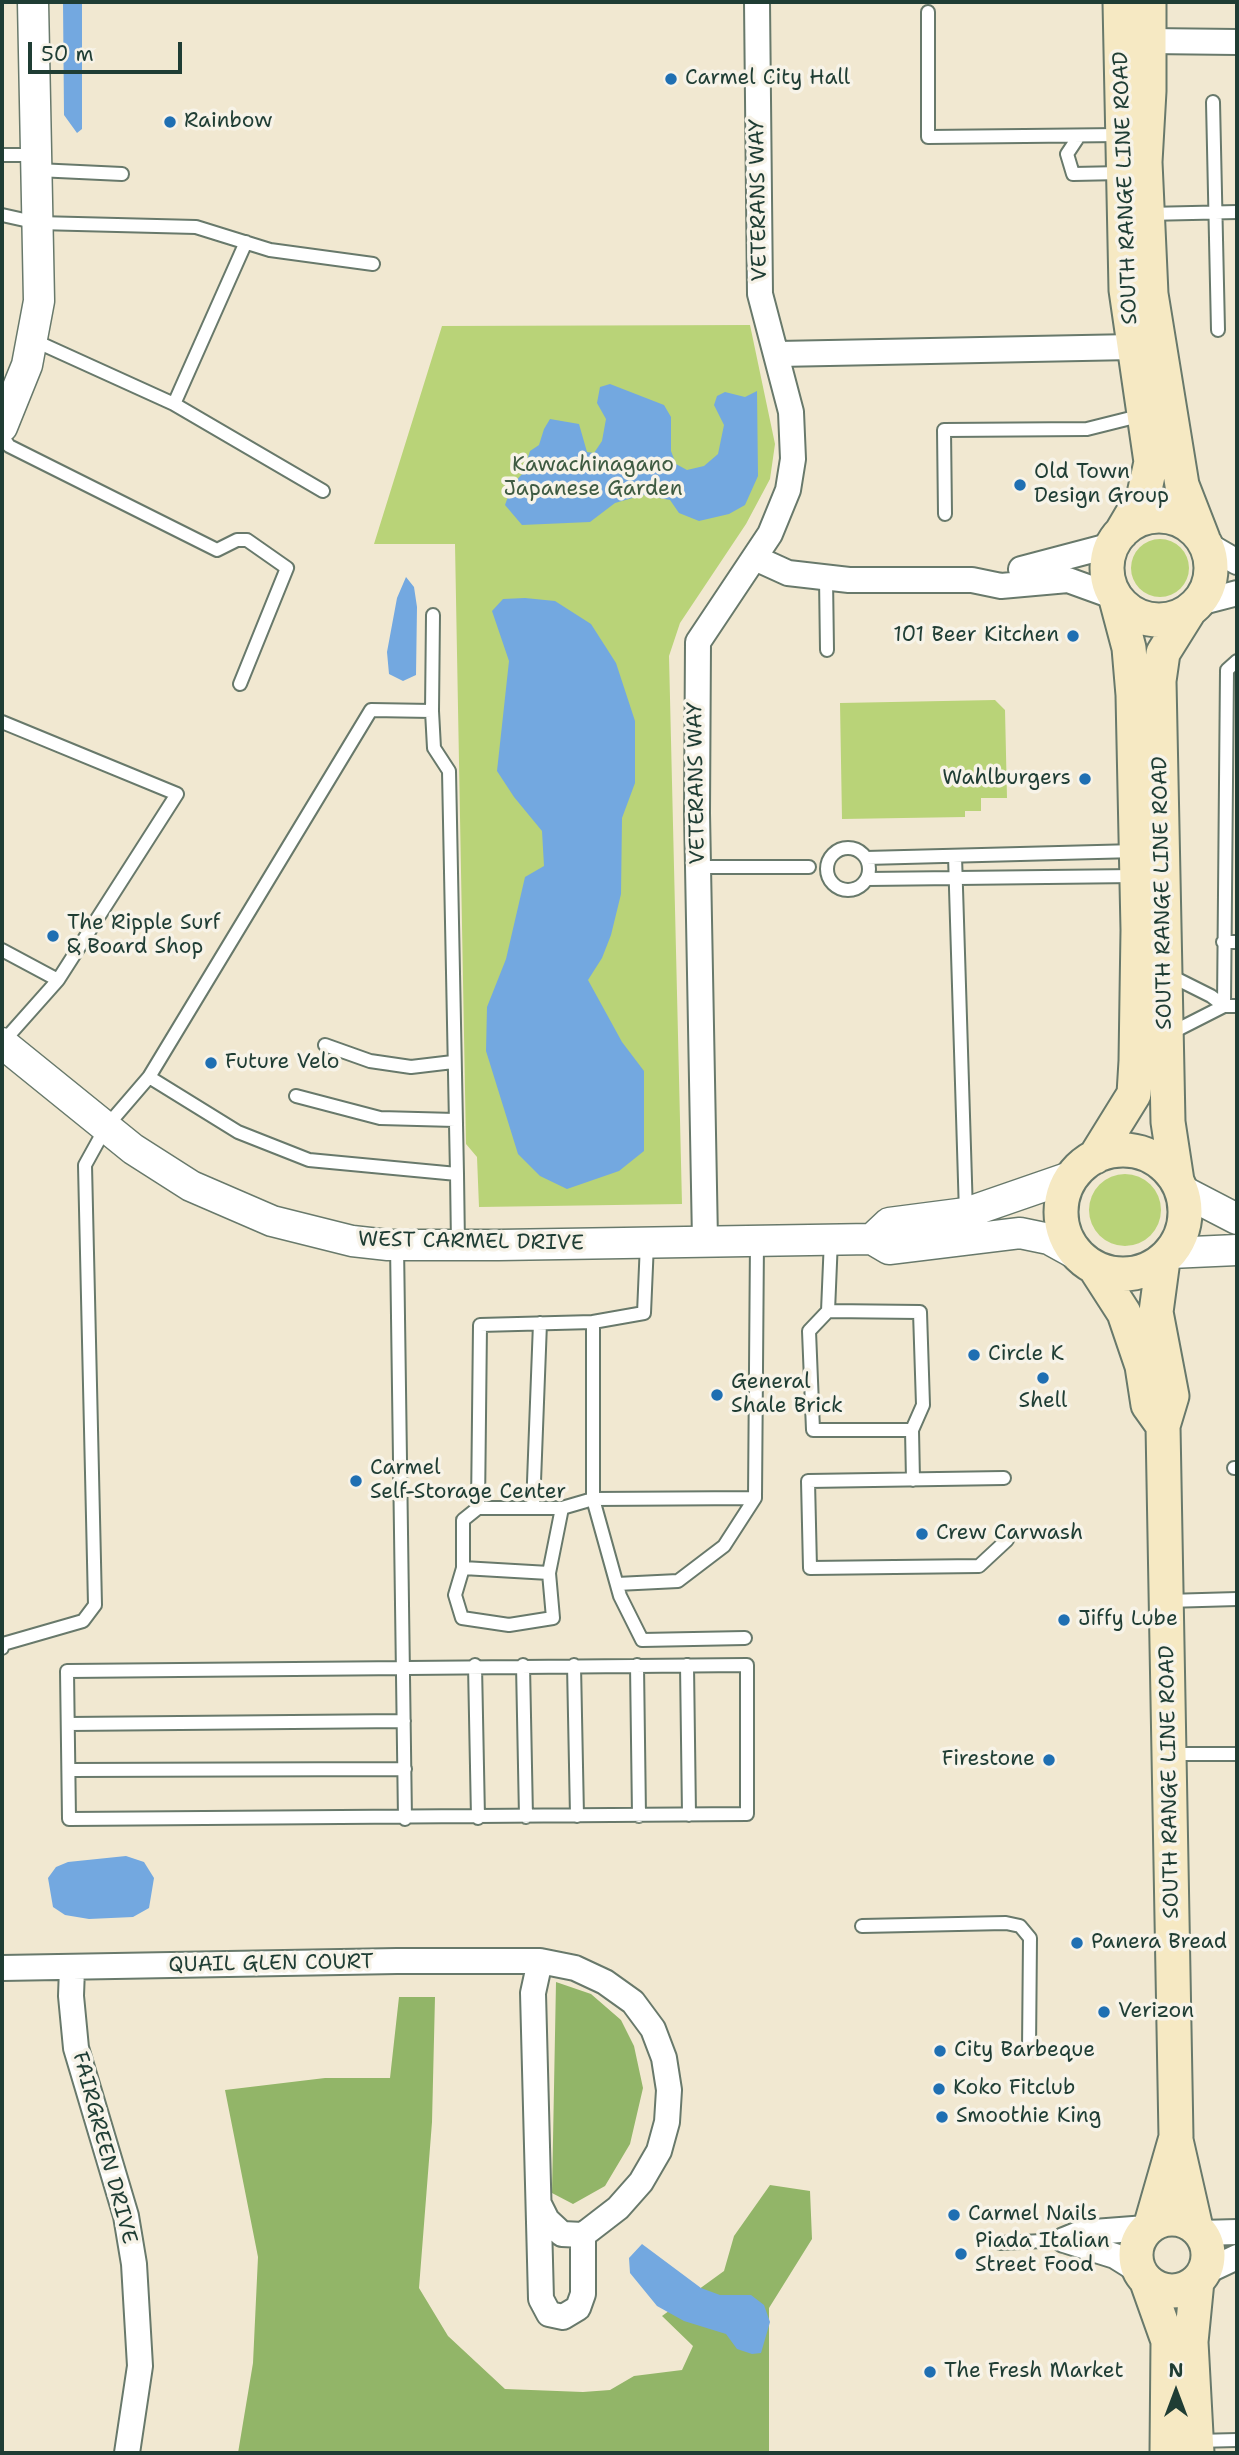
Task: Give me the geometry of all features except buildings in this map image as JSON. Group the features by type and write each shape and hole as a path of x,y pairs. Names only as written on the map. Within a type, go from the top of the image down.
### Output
{"main road":[{"name":"SOUTH RANGE LINE ROAD","path":"1116,539 1144,494 1151,473 1126,290 1120,2"},
{"name":"SOUTH RANGE LINE ROAD","path":"1149,2 1147,214 1154,316 1182,485 1205,542"},
{"path":"1170,517 1183,522 1205,542 1212,569 1210,581 1194,608 1157,621 1134,614 1115,598 1106,567 1116,539 1143,518 1170,517"},
{"name":"SOUTH RANGE LINE ROAD","path":"1084,1167 1135,1094 1137,864 1132,664 1115,598"},
{"name":"SOUTH RANGE LINE ROAD","path":"1179,1185 1168,1122 1159,681 1163,653 1194,608"},
{"path":"1112,1151 1131,1151 1149,1156 1165,1166 1179,1185 1185,1223 1167,1257 1148,1270 1112,1274 1087,1262 1066,1237 1061,1217 1063,1195 1084,1167 1112,1151"},
{"name":"SOUTH RANGE LINE ROAD","path":"1167,1257 1156,1312 1172,1396 1163,1426 1175,2137 1199,2230"},
{"name":"SOUTH RANGE LINE ROAD","path":"1087,1262 1125,1313 1142,1366 1148,1405 1163,1426"},
{"name":"SOUTH RANGE LINE ROAD","path":"1149,2226 1175,2137"},
{"path":"1170,2218 1182,2219 1199,2230 1208,2253 1200,2277 1191,2342 1186,2449 1168,2341 1143,2276 1136,2247 1149,2226 1170,2218"},
{"path":"1143,2276 1156,2288 1177,2291 1200,2277"}],"street":[{"path":"2,427 23,377 33,340 41,267 33,2"},
{"name":"VETERANS WAY","path":"705,1241 695,677 698,642 729,591 755,558 776,521 788,490 793,459 791,412 778,354 760,294 757,2"},
{"path":"1149,41 1237,42"},
{"path":"778,354 1133,347"},
{"path":"972,580 1001,571 1047,564 1116,539"},
{"path":"1205,542 1237,562"},
{"path":"755,558 788,573 826,578 885,581 972,580 1001,586 1068,580 1115,598"},
{"path":"1194,608 1237,593"},
{"name":"WEST CARMEL DRIVE","path":"2,1043 106,1127 191,1186 233,1206 308,1232 352,1241 397,1245 458,1245 872,1239 890,1249 1020,1233 1049,1240 1087,1262"},
{"path":"872,1239 890,1223 966,1213 1084,1167"},
{"path":"1179,1185 1237,1219"},
{"path":"1167,1257 1237,1250"},
{"path":"540,1961 533,1993 541,2299 550,2314 563,2317 578,2308 583,2294 583,2235 562,2234 547,2220 540,2206"},
{"name":"QUAIL GLEN COURT","path":"2,1968 540,1961 585,1973 606,1982 633,2002 653,2029 664,2058 667,2122 659,2151 641,2182 618,2208 583,2235"},
{"name":"FAIRGREEN DRIVE","path":"72,1968 71,1996 76,2048 126,2216 134,2264 140,2366 127,2453"},
{"path":"1065,2240 1080,2233 1149,2226"},
{"path":"1199,2230 1237,2232"},
{"path":"1065,2240 1115,2256 1143,2276"},
{"path":"1200,2277 1237,2257"}],"lane":[{"path":"928,12 928,137 1122,135"},
{"path":"1213,102 1218,330"},
{"path":"1079,136 1067,154 1073,174 1122,173"},
{"path":"2,156 122,174"},
{"path":"1147,214 1237,212"},
{"path":"2,215 38,223 196,227 270,250 373,264"},
{"path":"174,404 246,243"},
{"path":"33,340 174,404 323,491"},
{"path":"945,514 944,430 1087,429 1144,415"},
{"path":"2,436 9,446 217,550 237,540 247,540 287,568 240,684"},
{"path":"826,578 827,650"},
{"path":"433,615 434,748 449,771 458,1245"},
{"path":"1231,1006 1223,942 1223,885 1231,825 1232,705 1227,670 1237,662"},
{"path":"2,1647 83,1621 95,1605 85,1165 106,1127 149,1077 371,710 432,711"},
{"path":"2,722 177,794 58,980 2,1043"},
{"path":"866,858 869,869 867,879 860,888 846,891 833,885 827,872 829,859 839,850 852,848 866,858 955,856 1137,864"},
{"path":"955,856 966,1213"},
{"path":"867,879 956,878 1137,864"},
{"path":"698,867 809,867"},
{"path":"1223,885 1237,885"},
{"path":"1223,942 1237,942"},
{"path":"2,950 58,980"},
{"path":"1164,972 1231,1006"},
{"path":"1166,1036 1231,1006"},
{"path":"326,1045 370,1061 411,1067 453,1062"},
{"path":"149,1077 238,1132 309,1160 457,1174"},
{"path":"296,1096 380,1118 456,1120"},
{"path":"831,1239 828,1311 809,1331 813,1430 912,1430"},
{"path":"617,1584 678,1581 724,1546 755,1498 757,1240"},
{"path":"478,1508 480,1325 593,1322 644,1313 646,1242"},
{"path":"397,1245 405,1818"},
{"path":"828,1311 920,1312 923,1405 912,1430 913,1480"},
{"path":"593,1322 593,1499 617,1584 642,1640 745,1638"},
{"path":"533,1508 540,1323"},
{"path":"1004,1478 808,1481 810,1568 979,1566 1007,1541"},
{"path":"562,1508 550,1573 553,1618 509,1625 461,1618 455,1595 463,1569 463,1520 478,1508 562,1508 593,1499 755,1498"},
{"path":"463,1569 550,1573"},
{"path":"1166,1601 1237,1600"},
{"path":"475,1665 478,1818"},
{"path":"475,1665 747,1665 747,1814 478,1818 69,1818 67,1671 475,1665"},
{"path":"523,1665 526,1817"},
{"path":"574,1665 577,1816"},
{"path":"637,1665 639,1816"},
{"path":"687,1665 690,1815"},
{"path":"68,1724 404,1721"},
{"path":"1169,1754 1237,1754"},
{"path":"69,1770 405,1769"},
{"path":"862,1926 1006,1923 1020,1926 1030,1938 1029,2050"},
{"path":"1000,2243 1065,2240"},
{"path":"1186,2449 1237,2440"}],"green space":[{"name":"Kawachinagano Japanese Garden","path":"750,325 775,444 770,479 746,524 680,623 669,656 682,1204 479,1207 477,1157 466,1144 455,544 374,544 442,326"},
{"path":"1154,539 1166,539 1181,547 1189,562 1189,574 1181,589 1166,597 1154,597 1139,589 1131,574 1131,562 1139,547"},
{"path":"995,700 1005,710 1007,798 981,798 981,811 965,811 965,817 842,819 840,703"},
{"path":"1132,1174 1151,1184 1159,1196 1159,1224 1151,1236 1139,1244 1118,1246 1099,1236 1091,1224 1089,1203 1099,1184 1111,1176"},
{"path":"556,1982 591,1994 621,2020 634,2046 643,2088 630,2144 605,2186 573,2204 552,2193"},
{"path":"399,1997 435,1997 432,2122 419,2288 448,2336 505,2389 583,2392 610,2390 634,2376 682,2370 693,2346 662,2316 724,2271 734,2236 770,2185 810,2191 812,2239 769,2308 769,2453 238,2453 253,2363 258,2257 225,2090 325,2078 390,2078"}],"water":[{"path":"63,2 82,2 82,129 77,133 64,115"},
{"path":"610,384 664,405 671,417 671,451 676,464 687,470 704,466 718,454 724,425 714,405 717,396 725,392 745,397 757,391 758,476 745,505 729,514 699,521 679,513 670,500 643,495 615,503 590,522 522,525 505,505 512,485 523,473 530,451 539,445 550,419 579,424 587,452 594,453 602,441 606,419 597,403 600,387"},
{"path":"406,577 414,587 417,607 416,675 403,681 389,674 387,652 397,598"},
{"path":"503,599 555,601 591,624 616,663 635,721 635,783 622,818 621,894 611,935 602,958 588,980 622,1042 644,1071 644,1151 619,1171 567,1189 540,1176 518,1154 486,1051 487,1007 506,959 525,877 544,866 542,831 497,771 509,661 492,611"},
{"path":"126,1856 144,1862 154,1878 149,1908 133,1917 89,1919 65,1915 53,1907 48,1878 56,1867 68,1862"},
{"path":"642,2244 701,2288 720,2295 751,2295 764,2305 770,2322 761,2353 752,2354 737,2349 726,2334 684,2321 657,2306 630,2273 629,2258"}],"place":[{"name":"Carmel City Hall","path":"671,79"},
{"name":"Rainbow","path":"170,122"},
{"name":"Old Town Design Group","path":"1020,485"},
{"name":"101 Beer Kitchen","path":"1073,636"},
{"name":"Wahlburgers","path":"1085,779"},
{"name":"The Ripple Surf & Board Shop","path":"53,936"},
{"name":"Future Velo","path":"211,1063"},
{"name":"Circle K","path":"974,1355"},
{"name":"Shell","path":"1043,1378"},
{"name":"General Shale Brick","path":"717,1395"},
{"name":"Carmel Self-Storage Center","path":"356,1481"},
{"name":"Crew Carwash","path":"922,1534"},
{"name":"Jiffy Lube","path":"1064,1620"},
{"name":"Firestone","path":"1049,1760"},
{"name":"Panera Bread","path":"1077,1943"},
{"name":"Verizon","path":"1104,2012"},
{"name":"City Barbeque","path":"940,2051"},
{"name":"Koko Fitclub","path":"939,2089"},
{"name":"Smoothie King","path":"942,2117"},
{"name":"Carmel Nails","path":"954,2215"},
{"name":"Piada Italian Street Food","path":"961,2254"},
{"name":"The Fresh Market","path":"930,2372"}]}
